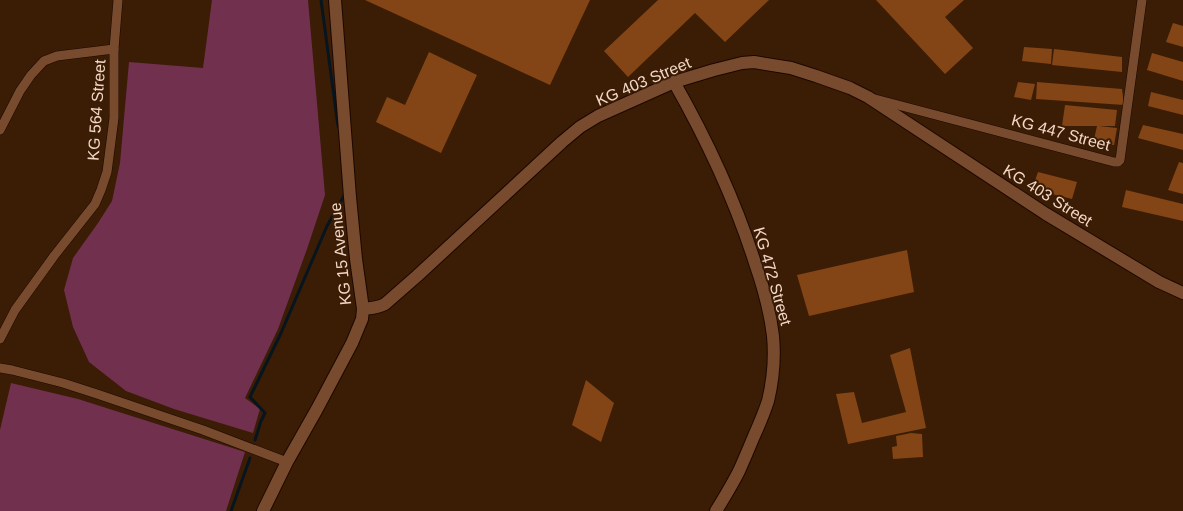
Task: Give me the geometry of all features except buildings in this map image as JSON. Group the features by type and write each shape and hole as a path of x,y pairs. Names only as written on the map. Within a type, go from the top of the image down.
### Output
{"main road":[{"name":"KG 15 Avenue","path":"263,511 287,462 352,343 362,319 363,309 350,197 335,0"},
{"name":"KG 403 Street","path":"363,309 385,304 580,127 598,116 674,82 714,70 754,62 791,68 850,88 868,97 1046,214 1159,282 1183,293"},
{"name":"KG 472 Street","path":"674,82 722,174 760,278 773,336 772,374 768,401 739,470 716,511"}],"street":[{"name":"KG 564 Street","path":"0,339 15,310 94,204 101,190 107,172 114,118 114,49 118,0"},
{"name":"KG 447 Street","path":"868,97 1118,162 1120,160 1142,0"},
{"path":"0,130 20,91 44,61 57,56 114,49"},
{"path":"0,368 63,383 97,394 203,430 287,462"}],"shaded area":[{"path":"212,0 308,0 325,195 278,329 245,398 260,409 253,433 174,409 126,391 89,362 73,327 64,290 73,258 112,201 120,163 129,62 203,68"},
{"path":"11,383 78,399 245,452 226,511 0,511 0,430"}],"waterway":[{"path":"321,0 338,126"},
{"path":"255,440 265,413 250,397 281,333 327,226 345,191"},
{"path":"231,511 250,458"}]}
